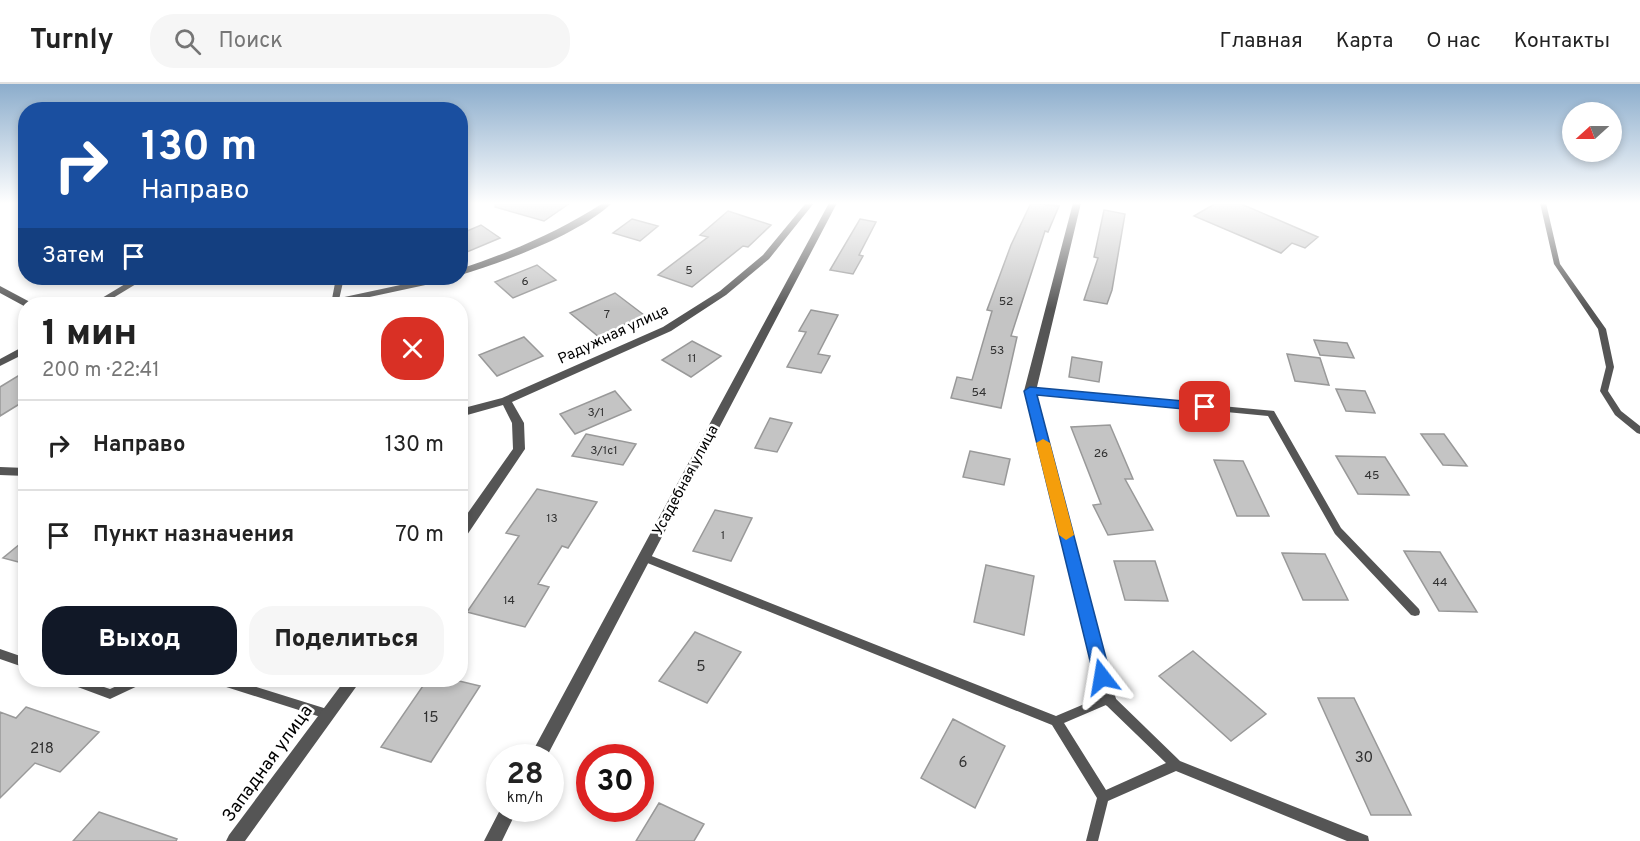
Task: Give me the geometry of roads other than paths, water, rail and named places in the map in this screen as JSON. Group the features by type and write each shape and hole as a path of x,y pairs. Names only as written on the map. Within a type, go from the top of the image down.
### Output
{"street":[{"path":"468,269 521,251 549,238"},
{"name":"Радужная улица","path":"468,411 506,401 667,329 704,305 766,258 782,238"},
{"name":"Усадебная улица","path":"544,744 814,238"},
{"path":"1068,238 1030,391 1108,699"},
{"path":"109,297 129,285"},
{"path":"360,297 413,285"},
{"path":"0,289 18,299"},
{"path":"0,363 18,353"},
{"path":"468,523 519,450 518,423 506,401"},
{"path":"0,471 18,472"},
{"name":"Западная улица","path":"235,841 348,687"},
{"path":"493,841 503,822"}],"lane":[{"path":"1551,238 1557,264 1602,329 1610,367 1604,391 1618,413 1640,431"},
{"path":"1030,391 1271,413 1338,531 1415,612"},
{"path":"644,556 1056,721 1103,796 1092,841"},
{"path":"0,654 18,660"},
{"path":"91,687 111,694 126,687"},
{"path":"242,687 327,714"},
{"path":"1056,721 1108,699 1176,765 1363,841"},
{"path":"1103,796 1176,765"}]}
